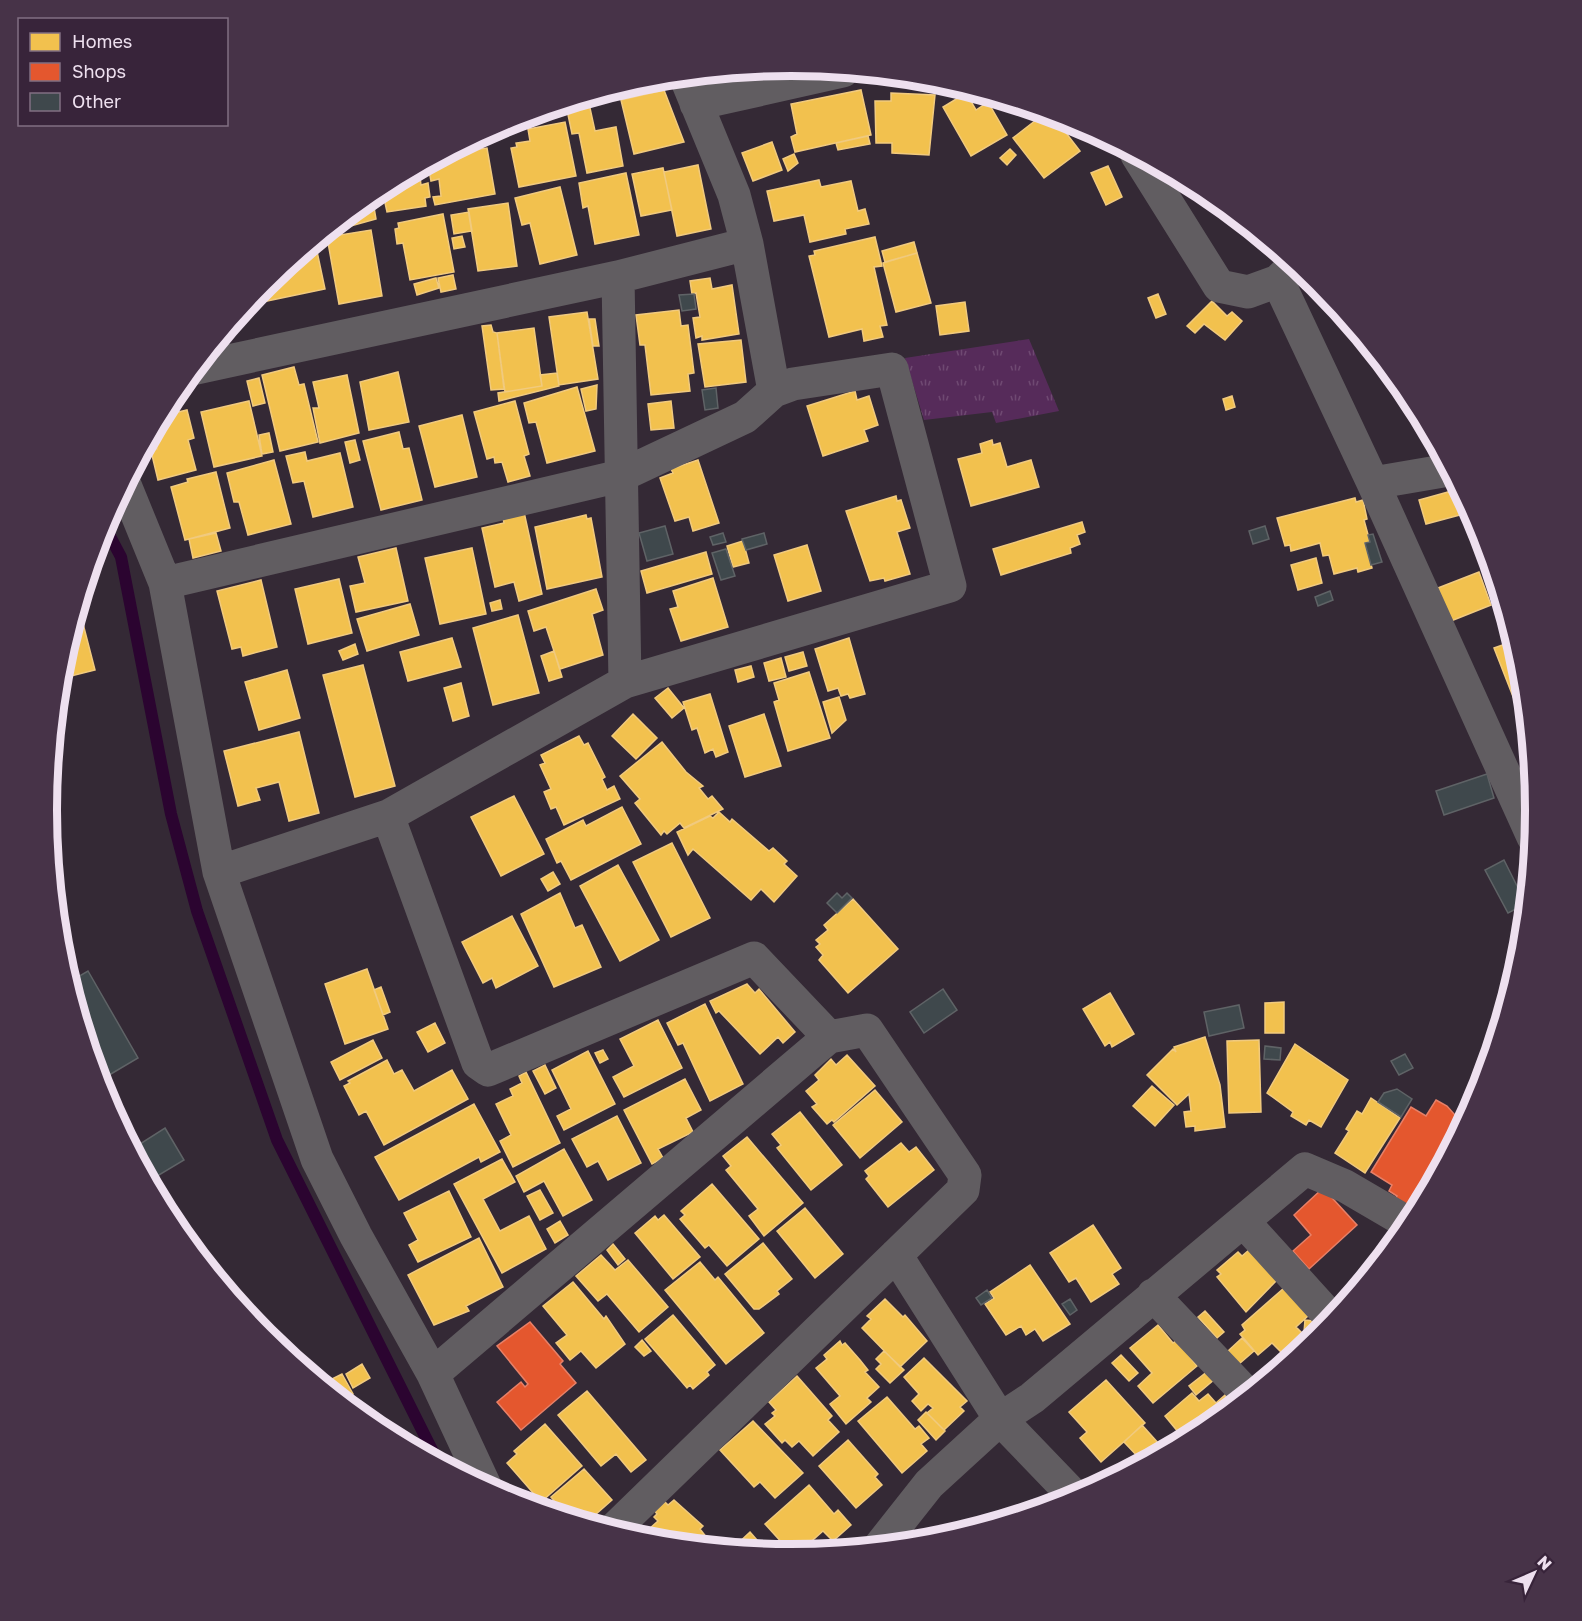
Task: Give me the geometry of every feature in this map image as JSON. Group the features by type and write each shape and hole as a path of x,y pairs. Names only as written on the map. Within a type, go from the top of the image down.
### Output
{"street":[{"path":"774,392 747,244 734,195 691,90 800,76"},
{"path":"1145,168 1219,286 1248,292 1286,273 1373,483 1525,819"},
{"path":"208,365 618,277 747,244"},
{"path":"618,277 625,682"},
{"path":"165,583 620,476 746,417 774,392 794,384 892,369 950,586 625,682 388,816 219,872"},
{"path":"1373,483 1441,471"},
{"path":"129,495 165,583 219,872 317,1159 356,1236 433,1374 480,1475"},
{"path":"388,816 478,1063 489,1070 754,958 830,1036"},
{"path":"433,1374 830,1036 867,1030 965,1175 963,1190 620,1523"},
{"path":"886,1538 929,1484 1000,1419 1032,1398 1305,1169 1345,1186 1401,1219"},
{"path":"1242,1221 1326,1313"},
{"path":"896,1255 1000,1419 1069,1490"},
{"path":"1153,1295 1242,1389"}],"green space":[{"path":"1029,339 1059,411 996,423 992,412 924,420 905,358"}],"building: Homes":[{"path":"664,90 684,142 634,154 621,100"},
{"path":"861,90 871,135 795,152 791,137 797,134 791,104"},
{"path":"891,93 935,95 929,155 892,153 892,143 876,143 875,101 891,101"},
{"path":"959,97 970,99 976,110 986,103 989,104 1007,135 971,156 943,107"},
{"path":"589,105 595,131 616,127 623,166 587,173 579,133 572,134 567,112"},
{"path":"1037,119 1063,128 1080,151 1044,178 1013,138"},
{"path":"565,122 576,176 519,187 511,148 517,147 516,143 530,141 528,129"},
{"path":"868,136 870,144 838,150 836,143"},
{"path":"772,142 782,170 753,181 742,153"},
{"path":"487,148 495,194 435,205 433,197 441,196 439,179 431,181 429,172 469,151"},
{"path":"1010,149 1016,155 1007,165 1000,158"},
{"path":"794,154 798,163 788,171 783,159"},
{"path":"698,165 711,229 677,236 664,172"},
{"path":"1108,166 1122,197 1106,205 1091,173"},
{"path":"663,168 672,210 641,216 632,174"},
{"path":"626,173 639,235 595,244 588,206 583,208 579,183"},
{"path":"420,177 421,185 428,183 430,197 425,198 426,206 387,212 384,199"},
{"path":"819,180 821,187 851,181 858,211 865,209 869,224 845,229 846,234 810,242 804,215 774,221 767,191"},
{"path":"560,187 577,255 540,264 530,223 522,225 515,198"},
{"path":"508,203 517,266 478,271 468,209"},
{"path":"374,207 376,219 344,228"},
{"path":"469,212 472,231 454,234 451,215"},
{"path":"443,214 454,272 410,280 403,243 397,244 395,229 399,228 398,223"},
{"path":"371,230 382,296 339,304 328,242 335,236"},
{"path":"462,236 465,247 454,249 452,238"},
{"path":"875,237 882,266 874,267 887,325 880,326 883,337 864,341 862,329 829,337 809,256 815,255 814,251"},
{"path":"914,242 917,253 885,262 882,251"},
{"path":"317,251 325,289 262,302 272,291"},
{"path":"917,253 931,303 896,312 883,263"},
{"path":"453,275 456,289 441,292 438,278"},
{"path":"436,278 439,288 417,295 414,284"},
{"path":"710,278 712,289 732,285 739,334 702,340 702,336 696,338 693,318 700,317 696,293 692,294 690,281"},
{"path":"1158,294 1166,314 1156,318 1148,298"},
{"path":"1212,301 1227,316 1232,312 1242,321 1225,340 1204,324 1195,333 1187,326"},
{"path":"965,302 969,331 940,335 936,306"},
{"path":"679,310 681,326 688,325 694,373 688,374 690,391 651,395 645,345 640,345 636,315"},
{"path":"587,312 598,379 559,385 549,317"},
{"path":"589,319 595,319 599,346 593,346"},
{"path":"491,325 493,332 497,333 504,389 491,390 482,326"},
{"path":"534,328 542,386 505,392 497,333"},
{"path":"741,340 746,382 705,387 698,344"},
{"path":"294,367 299,385 304,384 318,442 280,451 262,375"},
{"path":"398,372 409,422 369,430 360,382"},
{"path":"557,373 559,386 499,401 498,393 542,386 540,375"},
{"path":"347,375 359,433 320,443 313,408 319,408 313,382"},
{"path":"259,378 265,403 253,406 247,381"},
{"path":"597,385 596,409 586,411 581,389"},
{"path":"577,387 595,451 547,463 536,422 529,423 524,403"},
{"path":"855,391 857,400 869,396 878,425 864,430 868,441 823,456 807,406"},
{"path":"1232,396 1235,407 1226,410 1223,399"},
{"path":"249,401 262,456 214,467 201,412"},
{"path":"515,401 529,454 524,456 530,476 508,482 502,462 495,463 494,457 487,459 474,412"},
{"path":"671,401 674,428 651,430 648,404"},
{"path":"187,410 194,438 188,440 196,470 158,480 151,451 157,449 155,442 174,413"},
{"path":"462,415 477,477 435,487 419,426"},
{"path":"399,432 403,449 409,448 422,500 381,510 363,441"},
{"path":"269,433 273,452 262,454 259,435"},
{"path":"355,440 360,460 350,463 345,442"},
{"path":"992,440 993,445 1000,443 1007,467 1031,460 1039,487 971,506 958,459 982,453 980,444"},
{"path":"305,452 307,461 340,453 353,507 313,517 304,481 293,483 286,456"},
{"path":"274,460 291,524 248,535 239,502 234,502 227,473"},
{"path":"698,460 719,523 693,531 689,517 675,521 660,478 673,473 671,469"},
{"path":"216,472 230,528 185,540 171,487 188,482 187,479"},
{"path":"1451,491 1462,514 1426,524 1419,500"},
{"path":"896,496 897,501 901,500 910,528 897,532 910,574 885,581 884,578 870,581 846,511"},
{"path":"1355,498 1356,502 1363,500 1367,519 1364,520 1370,542 1365,543 1372,568 1358,572 1357,568 1334,574 1329,555 1323,556 1320,543 1291,551 1290,545 1285,546 1277,518"},
{"path":"524,512 542,594 519,601 514,582 495,587 482,528 504,523 503,518"},
{"path":"586,515 587,519 591,518 602,577 547,589 535,527"},
{"path":"1082,522 1085,532 1077,535 1080,544 1070,548 1071,553 1001,575 993,549"},
{"path":"216,533 221,551 193,558 189,539"},
{"path":"743,541 749,563 733,567 727,546"},
{"path":"807,545 821,591 788,601 774,555"},
{"path":"396,548 408,601 356,612 350,586 365,583 358,557"},
{"path":"472,548 486,614 440,624 425,558"},
{"path":"706,552 712,574 647,593 641,571"},
{"path":"1316,558 1322,583 1298,590 1291,565"},
{"path":"1479,572 1491,605 1451,621 1438,588"},
{"path":"713,578 728,627 681,641 670,609 678,607 673,591"},
{"path":"339,579 352,633 308,644 295,589"},
{"path":"261,580 277,647 243,656 241,647 232,649 217,591"},
{"path":"596,589 603,610 592,614 603,655 560,669 546,627 534,631 528,611"},
{"path":"500,600 502,609 492,611 490,603"},
{"path":"410,604 419,635 367,651 357,619"},
{"path":"518,615 539,693 493,705 473,628"},
{"path":"82,620 95,670 69,676"},
{"path":"452,638 461,667 408,681 400,652"},
{"path":"849,638 865,694 850,698 848,694 841,696 838,688 828,691 815,649"},
{"path":"355,644 358,654 343,660 339,651"},
{"path":"1505,644 1516,698 1514,699 1494,648"},
{"path":"554,651 562,677 549,681 541,656"},
{"path":"803,652 807,666 789,671 785,657"},
{"path":"781,658 786,677 769,681 764,663"},
{"path":"363,665 395,786 355,797 323,675"},
{"path":"751,666 754,677 738,682 735,670"},
{"path":"287,670 300,718 259,730 245,682"},
{"path":"809,672 830,738 788,751 774,702 779,700 774,683"},
{"path":"461,683 469,716 453,721 444,688"},
{"path":"668,688 684,708 672,718 655,698"},
{"path":"710,694 728,752 716,757 713,749 705,753 697,728 692,730 683,702"},
{"path":"839,697 846,720 832,733 823,702"},
{"path":"633,714 657,738 636,759 612,736"},
{"path":"764,714 781,766 745,777 729,726"},
{"path":"299,732 319,813 289,821 279,782 256,788 260,800 238,806 224,751"},
{"path":"579,736 584,745 588,743 605,777 602,779 607,790 614,786 620,799 564,825 556,807 551,809 544,792 551,789 540,765 545,763 541,755"},
{"path":"662,742 686,772 703,786 699,788 708,799 712,796 723,809 684,828 680,823 667,834 664,831 661,835 635,803 640,799 620,776"},
{"path":"514,796 544,854 501,876 471,817"},
{"path":"622,807 641,844 571,880 561,861 557,863 546,839 583,820 586,826"},
{"path":"719,812 730,822 732,819 769,851 773,848 787,861 784,864 797,876 774,902 761,889 751,900 693,849 688,855 677,832 710,816 713,818"},
{"path":"672,843 710,918 671,937 633,862"},
{"path":"618,865 659,940 620,961 580,886"},
{"path":"553,872 560,884 548,891 541,879"},
{"path":"560,893 575,928 582,925 601,967 554,987 521,914"},
{"path":"853,899 898,949 848,993 819,960 823,955 816,947 820,944 816,940 828,930 824,925"},
{"path":"512,916 538,966 496,988 492,978 483,983 462,942"},
{"path":"367,969 388,1029 345,1044 325,984"},
{"path":"747,984 755,993 759,989 795,1032 783,1043 778,1037 760,1054 719,1011 716,1013 710,1001"},
{"path":"381,987 390,1012 383,1015 374,990"},
{"path":"1110,993 1134,1034 1112,1047 1110,1042 1105,1046 1083,1009"},
{"path":"1284,1002 1284,1033 1265,1033 1265,1003"},
{"path":"705,1004 743,1084 710,1101 683,1043 678,1045 667,1023"},
{"path":"658,1020 682,1068 624,1097 613,1077 634,1066 620,1039"},
{"path":"435,1023 445,1043 428,1052 417,1032"},
{"path":"1205,1037 1220,1085 1225,1127 1195,1131 1195,1126 1186,1127 1184,1112 1191,1111 1189,1094 1177,1105 1147,1075 1173,1049 1176,1052 1174,1047"},
{"path":"373,1040 382,1058 340,1080 331,1062"},
{"path":"1259,1040 1261,1112 1229,1113 1227,1041"},
{"path":"1295,1044 1348,1080 1321,1127 1309,1120 1306,1125 1291,1116 1293,1112 1267,1093"},
{"path":"603,1050 608,1059 600,1063 595,1053"},
{"path":"588,1051 615,1104 564,1130 557,1116 571,1109 552,1070"},
{"path":"847,1055 875,1086 834,1122 832,1120 827,1124 812,1107 817,1104 806,1091 819,1080 815,1075 831,1059 836,1065"},
{"path":"387,1060 394,1074 402,1070 414,1091 452,1070 468,1099 384,1145 366,1111 359,1115 344,1086 350,1083 348,1081"},
{"path":"545,1065 556,1088 545,1094 533,1071"},
{"path":"526,1072 560,1143 513,1167 500,1141 511,1135 496,1104 513,1096 510,1089 522,1083 519,1076"},
{"path":"685,1079 701,1110 686,1118 693,1132 658,1149 663,1158 652,1164 624,1110"},
{"path":"1152,1086 1174,1105 1155,1126 1133,1106"},
{"path":"875,1090 902,1122 860,1158 833,1125"},
{"path":"1371,1098 1400,1118 1365,1173 1335,1153 1349,1131 1346,1129 1357,1111 1362,1114"},
{"path":"474,1104 500,1152 481,1162 479,1157 399,1200 375,1157"},
{"path":"800,1112 842,1165 811,1190 777,1148 781,1145 772,1134"},
{"path":"617,1116 641,1163 608,1180 598,1161 587,1167 572,1139"},
{"path":"747,1137 803,1203 764,1236 749,1216 758,1209 726,1170 731,1166 723,1156"},
{"path":"901,1143 909,1152 916,1147 934,1170 888,1207 866,1179 869,1176 865,1171"},
{"path":"564,1149 592,1200 563,1216 544,1181 524,1192 516,1176"},
{"path":"502,1159 515,1182 483,1199 500,1231 529,1216 546,1249 502,1273 454,1184"},
{"path":"712,1184 759,1239 727,1266 709,1245 705,1248 680,1219 685,1215 681,1211"},
{"path":"540,1190 553,1213 540,1220 527,1196"},
{"path":"449,1191 471,1237 418,1262 409,1245 418,1240 404,1213"},
{"path":"805,1208 843,1254 815,1278 777,1231"},
{"path":"664,1215 700,1257 673,1279 635,1233 655,1216 658,1220"},
{"path":"560,1221 568,1235 555,1243 547,1229"},
{"path":"1093,1225 1121,1268 1112,1274 1119,1284 1091,1302 1076,1278 1069,1282 1050,1253"},
{"path":"479,1238 503,1287 466,1306 469,1311 434,1325 408,1275"},
{"path":"763,1243 792,1279 777,1291 779,1294 759,1309 754,1309 725,1274"},
{"path":"613,1244 625,1259 618,1265 607,1250"},
{"path":"1249,1250 1277,1280 1246,1312 1217,1277 1221,1274 1217,1270 1238,1252 1242,1256"},
{"path":"601,1255 615,1270 628,1260 668,1307 639,1332 607,1294 598,1301 576,1276"},
{"path":"700,1262 715,1280 718,1277 764,1333 726,1364 665,1290"},
{"path":"1030,1265 1070,1324 1043,1341 1035,1329 1026,1335 1021,1326 1006,1335 985,1304 994,1298 990,1292"},
{"path":"573,1282 604,1319 606,1316 625,1344 596,1368 581,1351 570,1360 556,1343 567,1335 543,1306"},
{"path":"1284,1288 1308,1316 1296,1327 1302,1333 1281,1352 1272,1343 1258,1355 1240,1334 1245,1330 1242,1325"},
{"path":"885,1299 903,1317 905,1315 927,1341 900,1367 862,1328 871,1319 867,1316"},
{"path":"1205,1311 1224,1332 1217,1338 1198,1317"},
{"path":"673,1315 715,1365 707,1372 709,1375 693,1389 690,1385 687,1388 645,1339"},
{"path":"1305,1320 1315,1321 1310,1330 1304,1332"},
{"path":"1158,1325 1173,1343 1177,1340 1197,1366 1153,1403 1138,1386 1152,1373 1130,1348"},
{"path":"1242,1338 1254,1351 1239,1364 1228,1351"},
{"path":"642,1340 651,1351 644,1356 635,1347"},
{"path":"840,1341 842,1345 845,1343 860,1360 868,1370 865,1372 879,1387 867,1398 871,1402 846,1424 830,1404 840,1396 816,1368 827,1359 824,1355"},
{"path":"884,1351 904,1370 890,1383 876,1369 881,1364 876,1359"},
{"path":"1121,1355 1138,1373 1129,1381 1112,1363"},
{"path":"924,1358 967,1401 960,1407 964,1411 944,1430 927,1413 933,1408 928,1404 921,1411 912,1401 919,1394 904,1377"},
{"path":"362,1364 370,1378 353,1388 346,1374"},
{"path":"1208,1371 1215,1379 1196,1395 1189,1386"},
{"path":"342,1374 353,1394 349,1396 329,1380"},
{"path":"797,1376 832,1416 828,1420 839,1432 813,1456 799,1441 792,1447 785,1440 782,1443 765,1424 775,1416 772,1413 776,1410 769,1402"},
{"path":"1106,1380 1145,1423 1101,1462 1080,1438 1087,1432 1069,1412"},
{"path":"587,1391 646,1460 631,1472 616,1454 601,1466 558,1415"},
{"path":"1192,1393 1199,1401 1208,1394 1216,1403 1225,1395 1229,1399 1179,1433 1165,1416"},
{"path":"887,1397 915,1429 919,1426 929,1438 921,1444 927,1451 902,1473 858,1421"},
{"path":"926,1412 945,1431 936,1440 918,1420"},
{"path":"753,1421 803,1473 775,1498 760,1482 754,1487 720,1450"},
{"path":"545,1424 582,1466 542,1501 507,1463 517,1454 514,1451"},
{"path":"1142,1425 1159,1444 1138,1457 1124,1442"},
{"path":"848,1440 878,1474 875,1477 882,1485 856,1508 819,1466"},
{"path":"584,1469 612,1500 593,1517 560,1507 551,1497"},
{"path":"809,1485 834,1514 838,1510 851,1525 833,1541 823,1531 809,1544 791,1544 783,1544 765,1524"},
{"path":"674,1500 703,1526 700,1529 708,1539 648,1530 658,1521 654,1517 657,1514 655,1511 665,1502 668,1505"},
{"path":"750,1532 760,1543 743,1543 739,1543"}],"building: Shops":[{"path":"1436,1100 1447,1106 1457,1117 1427,1178 1408,1207 1395,1199 1397,1196 1389,1191 1392,1185 1371,1172 1411,1107 1426,1116"},
{"path":"1323,1188 1357,1225 1309,1269 1293,1251 1311,1235 1294,1215"},
{"path":"530,1322 563,1361 560,1364 576,1383 521,1430 497,1402 521,1382 525,1387 528,1384 497,1346"}],"building: Other":[{"path":"694,294 696,309 682,311 679,295"},
{"path":"716,388 718,408 705,410 702,390"},
{"path":"665,526 673,554 647,561 639,533"},
{"path":"1265,526 1269,539 1253,544 1249,531"},
{"path":"723,533 726,542 713,545 710,537"},
{"path":"764,533 767,544 746,550 742,539"},
{"path":"1373,534 1382,562 1371,565 1365,543 1370,542 1368,535"},
{"path":"726,549 735,576 721,580 712,553"},
{"path":"1330,591 1333,600 1318,606 1315,597"},
{"path":"1487,774 1494,798 1444,815 1436,791"},
{"path":"1504,860 1520,892 1519,908 1508,913 1485,870"},
{"path":"837,893 842,898 847,893 852,898 837,913 827,903"},
{"path":"88,971 138,1058 107,1076 96,1046 77,978"},
{"path":"943,989 957,1010 924,1033 910,1012"},
{"path":"1239,1005 1244,1028 1209,1036 1204,1012"},
{"path":"1265,1046 1281,1048 1280,1060 1264,1059"},
{"path":"1405,1054 1413,1068 1399,1075 1391,1061"},
{"path":"1397,1089 1412,1099 1401,1117 1378,1102 1384,1093"},
{"path":"165,1128 184,1160 155,1177 138,1145"},
{"path":"987,1290 992,1298 981,1305 976,1298"},
{"path":"1070,1299 1077,1310 1070,1315 1062,1304"}],"waterway":[{"path":"110,537 121,557 171,814 197,911 277,1140 432,1451"}]}
